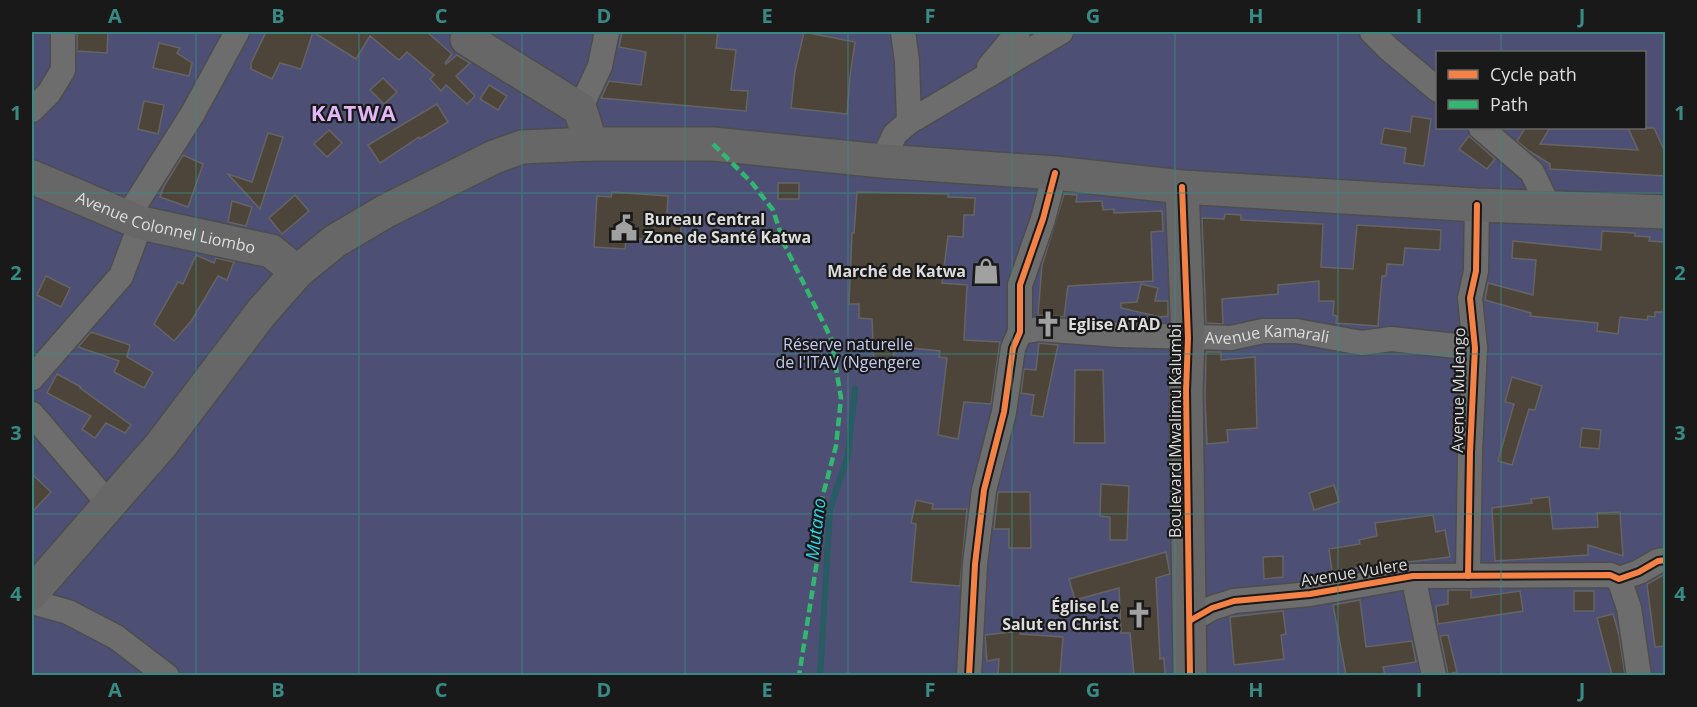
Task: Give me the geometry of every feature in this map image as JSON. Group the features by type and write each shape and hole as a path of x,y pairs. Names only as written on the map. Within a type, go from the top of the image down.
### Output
{"main road":[{"path":"462,34 580,109 591,144"},
{"path":"32,593 161,445 261,313 297,272 365,222 494,158 522,147 591,144 714,144 1182,186 1550,209 1665,212"},
{"name":"Avenue Colonnel Liombo","path":"32,177 135,219 271,251 297,272"},
{"name":"Boulevard Mwalimu Kalumbi","path":"1182,186 1188,338 1186,391 1190,675"}],"street":[{"path":"32,110 49,93 63,70 63,32"},
{"path":"32,378 121,276 135,219 237,32"},
{"path":"580,109 600,66 607,32"},
{"path":"903,32 907,61 909,122"},
{"path":"976,82 1018,32"},
{"path":"882,160 895,134 909,122 1061,32"},
{"path":"1372,32 1436,89"},
{"path":"1482,129 1532,172 1550,209"},
{"path":"969,675 975,564 984,490 1004,412 1013,348 1020,332 1020,285 1040,229 1055,173"},
{"name":"Avenue Mulengo","path":"1468,576 1470,452 1475,348 1470,297 1476,271 1477,205"},
{"name":"Avenue Kamarali","path":"1020,332 1039,329 1188,338 1230,338 1263,331 1296,331 1362,343 1390,339 1475,348"},
{"path":"32,414 109,504"},
{"name":"Avenue Vulere","path":"1191,620 1212,608 1234,601 1310,594 1413,576 1610,575 1619,579 1665,560"},
{"path":"1413,576 1434,675"},
{"path":"1619,579 1629,608 1639,675"},
{"path":"32,602 68,612 116,637 167,675"}],"green space":[{"name":"Réserve naturelle de l'ITAV (Ngengere","path":"32,32 1665,32 1665,675 32,675"}],"building":[{"path":"77,32 108,32 107,53 77,51"},
{"path":"266,32 313,32 301,69 280,63 272,79 251,69 251,63"},
{"path":"313,32 427,32 452,54 446,64 457,55 470,63 456,76 475,96 467,104 446,85 441,91 430,79 434,75 407,52 399,60 370,36 356,59"},
{"path":"622,32 718,32 716,48 736,50 731,90 748,91 746,111 601,98 609,81 641,85 646,52 619,47"},
{"path":"804,32 855,42 847,114 791,108 795,71"},
{"path":"159,43 180,48 177,53 192,63 189,76 153,68"},
{"path":"383,78 397,92 384,104 370,90"},
{"path":"489,85 507,96 498,110 480,99"},
{"path":"144,101 164,105 158,134 138,129"},
{"path":"437,104 448,122 420,139 419,137 380,163 368,145"},
{"path":"1412,116 1431,119 1424,166 1404,163 1406,148 1381,144 1384,128 1410,132"},
{"path":"1654,128 1665,152 1665,176 1550,169 1550,164 1517,141 1524,129 1549,129 1540,144 1638,150 1628,129"},
{"path":"329,130 342,143 327,157 314,144"},
{"path":"268,133 283,137 260,209 228,174 252,182"},
{"path":"1469,136 1495,159 1487,169 1459,149"},
{"path":"183,155 203,164 188,207 160,197"},
{"path":"778,183 799,183 799,199 778,199"},
{"path":"612,192 668,196 667,214 682,215 680,241 626,238 625,249 594,247 597,196 611,197"},
{"path":"857,192 948,194 948,197 975,198 974,215 964,215 963,237 948,236 942,283 967,285 964,340 1000,342 991,404 964,402 958,439 938,435 947,358 939,357 940,351 893,346 894,358 874,360 872,319 859,318 859,304 849,304 852,233 854,233"},
{"path":"1064,194 1077,195 1076,202 1102,201 1103,210 1114,209 1114,213 1162,211 1163,231 1151,232 1153,281 1068,286 1064,317 1038,315 1042,265"},
{"path":"295,195 309,211 282,234 269,218"},
{"path":"232,201 252,207 246,226 228,222"},
{"path":"1225,214 1241,215 1241,220 1323,224 1321,267 1353,269 1357,225 1441,230 1440,250 1405,248 1403,265 1387,264 1386,276 1382,276 1378,326 1336,323 1337,316 1333,315 1334,301 1319,301 1319,281 1278,285 1278,294 1222,299 1223,324 1206,323 1202,218 1224,219"},
{"path":"1602,231 1635,233 1635,236 1650,237 1649,241 1665,242 1665,312 1655,312 1655,317 1648,316 1647,320 1620,317 1618,334 1597,331 1598,323 1530,316 1531,313 1485,300 1488,283 1533,295 1536,260 1512,258 1513,241 1601,250"},
{"path":"196,255 214,263 216,258 234,262 227,280 218,276 192,320 174,341 154,324 178,282 183,284"},
{"path":"46,276 70,288 61,307 37,295"},
{"path":"1141,284 1158,288 1155,301 1168,301 1168,316 1160,317 1121,308 1121,303 1137,302"},
{"path":"91,332 130,345 127,357 153,372 144,388 114,372 119,361 78,347"},
{"path":"1039,343 1058,345 1043,417 1031,415 1034,395 1021,393 1024,369 1036,370"},
{"path":"1206,352 1221,352 1221,360 1255,357 1257,428 1227,430 1228,442 1207,444"},
{"path":"1075,370 1103,370 1105,443 1074,443"},
{"path":"57,374 81,387 131,425 125,433 106,423 95,438 82,429 91,416 47,393"},
{"path":"1512,377 1542,386 1535,410 1529,409 1512,465 1498,461 1514,404 1505,402"},
{"path":"1582,428 1601,430 1599,449 1580,447"},
{"path":"32,474 51,492 32,512"},
{"path":"1101,484 1129,486 1127,540 1110,540 1110,517 1100,516"},
{"path":"1334,485 1339,502 1314,510 1309,493"},
{"path":"998,492 1030,492 1031,548 1009,548 1009,529 994,529"},
{"path":"1549,497 1553,529 1598,527 1597,513 1620,512 1623,556 1588,545 1588,555 1495,561 1492,508 1532,503 1531,499"},
{"path":"916,500 933,504 932,509 967,509 960,586 911,582 916,524 911,523"},
{"path":"1433,515 1436,532 1445,530 1450,557 1332,571 1329,549 1360,544 1359,540 1377,536 1375,523"},
{"path":"1166,552 1170,574 1156,578 1160,659 1164,658 1165,675 1134,675 1130,633 1121,633 1119,588 1075,600 1069,579"},
{"path":"1283,556 1283,577 1264,579 1263,557"},
{"path":"1665,574 1665,646 1655,647 1647,584"},
{"path":"1448,590 1471,590 1471,598 1520,591 1523,611 1438,624 1436,606 1448,604"},
{"path":"1574,591 1594,591 1594,611 1574,611"},
{"path":"1360,600 1366,647 1412,641 1416,662 1383,667 1385,675 1346,675 1333,605"},
{"path":"1283,611 1286,634 1281,635 1284,659 1234,665 1230,617"},
{"path":"1613,614 1619,635 1625,675 1612,675 1597,618"},
{"path":"1020,631 1020,634 1063,637 1060,675 998,675 999,659 987,661 985,635"},
{"path":"1448,635 1457,672 1448,674 1440,636"}],"waterway":[{"name":"Mutano","path":"820,676 830,509 848,455 855,389"}],"marked path":[{"path":"713,144 752,183 773,210 785,246 831,338 841,398 836,446 821,502 817,561 799,676"}],"cycle path":[{"path":"969,676 975,564 984,490 1004,412 1013,348 1020,332 1020,285 1043,219 1055,173"},
{"path":"1182,187 1188,338 1186,391 1190,676"},
{"path":"1468,576 1470,452 1475,348 1470,298 1476,271 1477,205"},
{"path":"1191,620 1212,608 1234,601 1310,594 1413,576 1610,575 1619,579 1639,572 1658,561 1666,560"}],"place":[{"name":"Bureau Central Zone de Santé Katwa","path":"624,228"},
{"name":"Marché de Katwa","path":"986,271"},
{"name":"Eglise ATAD","path":"1048,324"},
{"name":"Église Le Salut en Christ","path":"1139,615"}],"district":[{"name":"KATWA","path":"354,113"}]}
